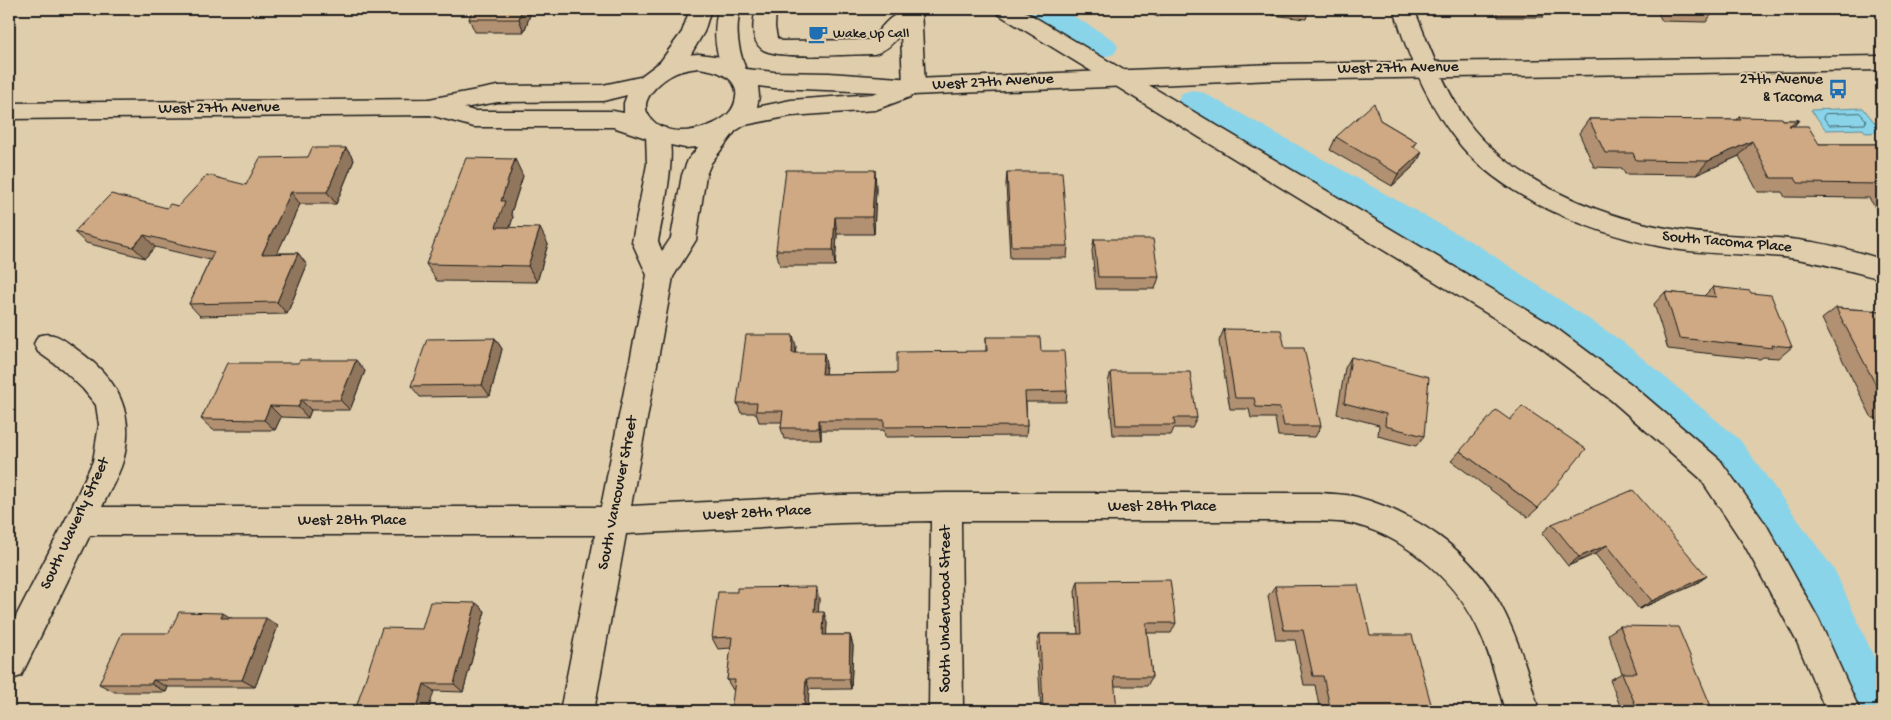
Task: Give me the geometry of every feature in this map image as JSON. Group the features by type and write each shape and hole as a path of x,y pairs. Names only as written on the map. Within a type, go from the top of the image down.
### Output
{"street":[{"path":"666,69 683,49 692,32 700,9"},
{"path":"729,9 724,28 724,40 737,73 744,80 749,92 748,104 732,123"},
{"path":"766,9 764,27 766,38 770,44 782,48 874,46 887,37 898,21 911,13 914,87"},
{"path":"1006,9 1542,333 1621,392 1710,470 1756,536 1808,631 1843,711"},
{"name":"South Tacoma Place","path":"1404,9 1427,68 1444,101 1472,142 1496,164 1522,182 1553,199 1590,216 1640,233 1684,241 1764,245 1797,249 1882,269"},
{"name":"West 27th Avenue","path":"9,111 429,107 498,94 603,93 645,83 657,73 679,64 704,61 721,64 737,73 774,80 829,81 914,87 1120,77 1427,68 1882,63"},
{"path":"645,83 641,87 634,104 638,119 654,132 659,164 645,242 660,274"},
{"name":"West 27th Avenue","path":"429,107 474,119 613,119 627,121 666,138 687,140 707,136 732,123 791,108 875,102 914,87"},
{"name":"South Vancouver Street","path":"577,711 660,274 683,240 694,176 700,160 732,123"},
{"name":"South Waverly Street","path":"9,664 81,520 108,461 113,425 109,401 93,381 72,361 48,344"},
{"name":"West 28th Place","path":"81,520 614,521 841,509 946,507 1319,507 1355,511 1393,524 1447,562 1469,584 1488,614 1502,646 1522,711"},
{"name":"South Underwood Street","path":"946,507 946,711"}],"water":[{"path":"1863,108 1880,132 1866,133 1863,129 1826,130 1811,110"}],"building":[{"path":"473,9 522,9 519,19 469,19"},
{"path":"1374,103 1380,120 1417,142 1412,146 1422,152 1398,174 1336,137"},
{"path":"1739,117 1799,120 1788,126 1808,126 1819,144 1882,144 1882,184 1798,183 1795,178 1771,178 1752,141 1708,161 1636,160 1633,153 1605,153 1589,119 1741,120"},
{"path":"312,148 346,148 327,192 291,192 262,254 298,253 277,302 189,304 214,252 144,235 133,247 74,232 111,194 167,208 170,204 178,206 207,175 246,185 260,158 308,157"},
{"path":"466,158 515,159 501,201 505,201 496,227 540,228 528,266 426,264"},
{"path":"786,170 875,170 872,217 835,217 833,250 776,250"},
{"path":"1007,172 1062,172 1068,246 1011,246"},
{"path":"1094,239 1153,239 1159,277 1098,277"},
{"path":"1713,287 1771,295 1792,347 1772,345 1773,348 1679,338 1665,292 1716,297"},
{"path":"1836,308 1882,311 1882,397"},
{"path":"1224,329 1281,330 1285,348 1304,348 1321,426 1284,426 1280,408 1256,407 1254,398 1235,398"},
{"path":"746,335 793,335 792,353 824,353 822,374 897,373 897,352 987,351 986,337 1040,337 1041,351 1064,351 1067,391 1025,392 1027,426 884,427 884,420 819,420 819,428 781,428 783,411 756,411 757,403 737,403"},
{"path":"495,338 482,385 411,386 427,339"},
{"path":"1351,357 1429,377 1424,436 1385,426 1386,414 1344,403"},
{"path":"300,360 356,360 340,400 301,400 298,407 270,406 264,420 201,419 227,363 298,363"},
{"path":"1111,372 1190,372 1197,418 1174,418 1175,425 1116,425"},
{"path":"1522,406 1586,449 1538,508 1460,451 1496,410 1510,420"},
{"path":"1633,490 1707,576 1652,601 1607,545 1579,557 1552,524"},
{"path":"1170,580 1176,623 1146,623 1152,677 1114,677 1117,711 1043,711 1040,634 1082,634 1078,581"},
{"path":"1358,585 1370,635 1412,635 1433,711 1331,711 1323,676 1313,676 1303,630 1284,630 1275,586"},
{"path":"816,587 814,612 824,612 823,635 850,635 849,679 806,679 804,711 731,711 735,680 727,680 732,637 712,638 718,592 737,592 737,588"},
{"path":"430,602 476,603 454,684 424,684 416,711 355,711 382,628 422,629"},
{"path":"179,612 223,613 221,618 266,618 242,680 153,680 151,684 99,684 122,633 169,633"},
{"path":"1620,626 1678,627 1713,711 1638,711 1622,673 1637,673"}],"waterway":[{"path":"1039,9 1103,47"},
{"path":"1193,101 1466,256 1609,353 1725,453 1819,586 1874,711"}],"place":[{"name":"Wake Up Call","path":"818,34"},
{"name":"27th Avenue & Tacoma","path":"1838,89"}]}
